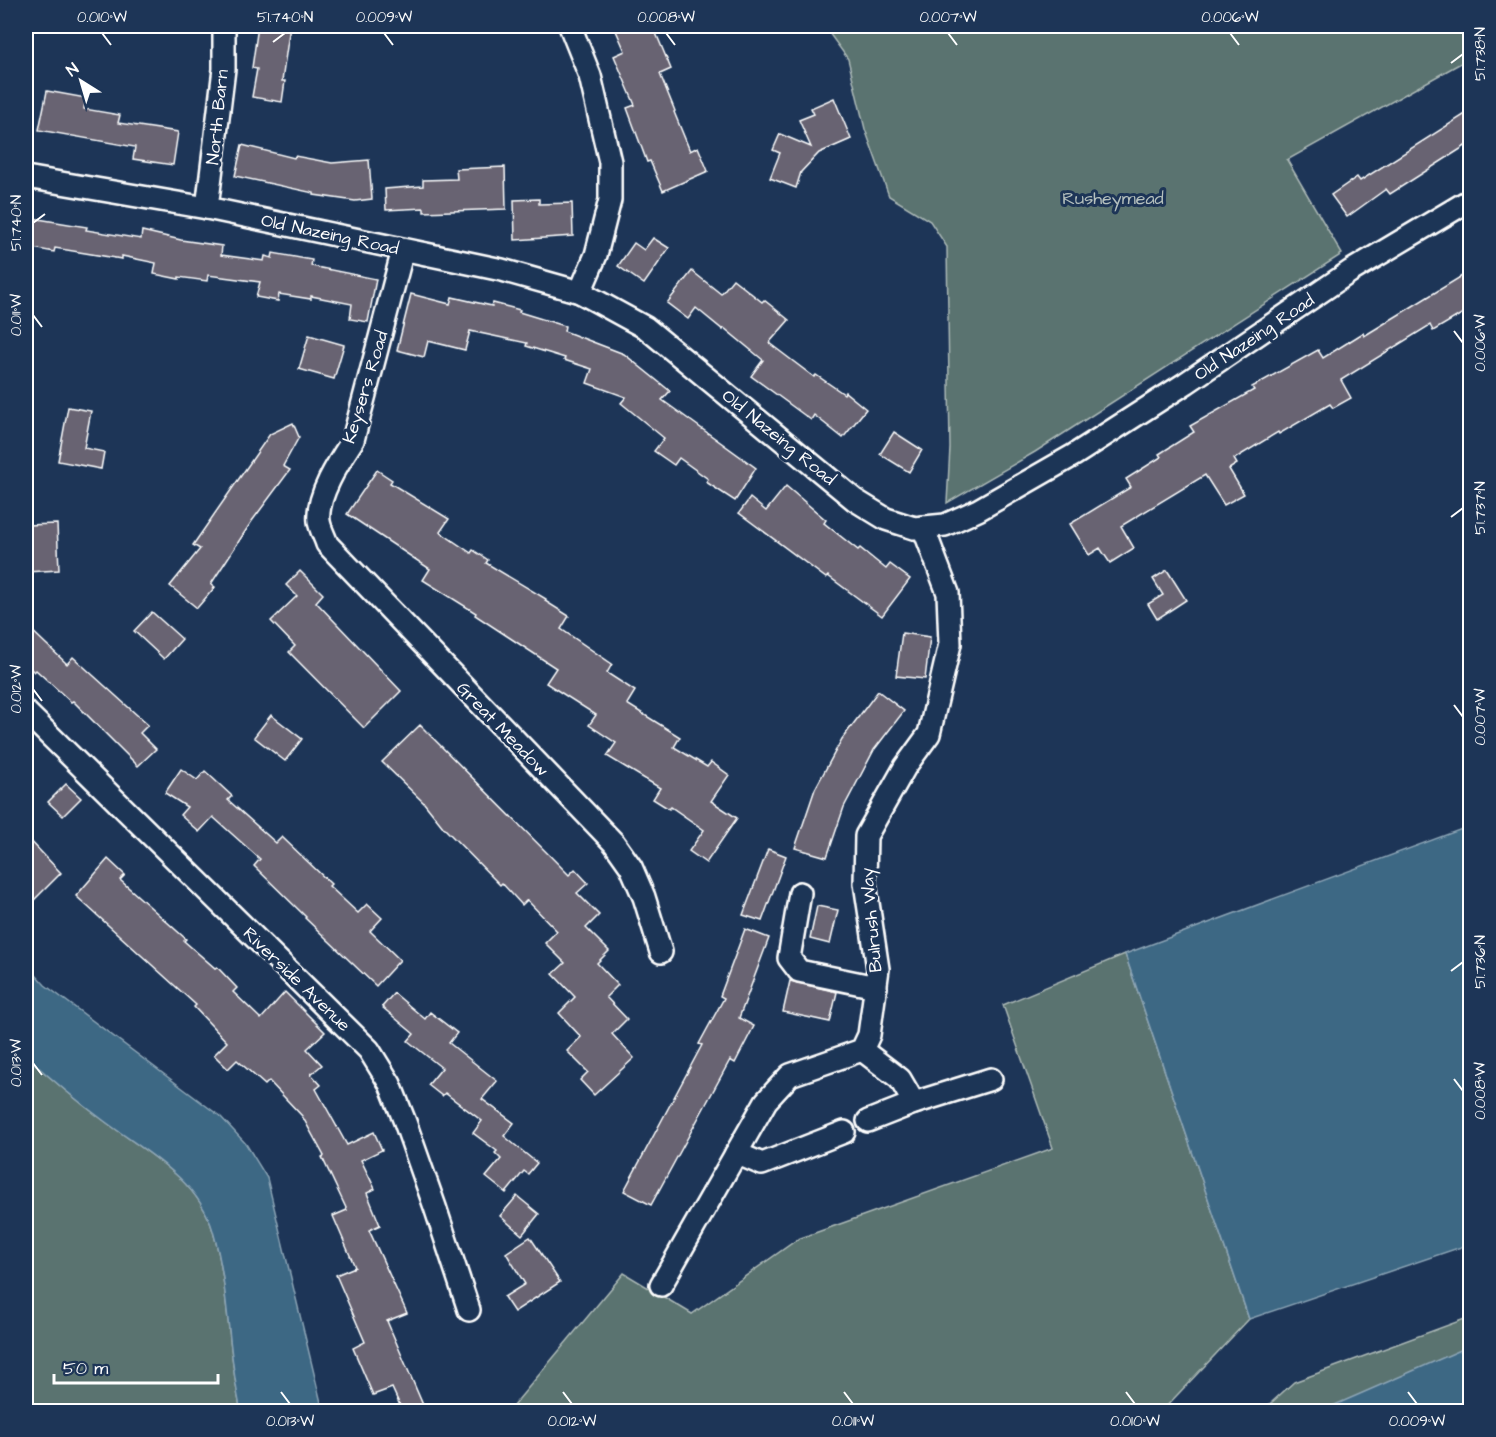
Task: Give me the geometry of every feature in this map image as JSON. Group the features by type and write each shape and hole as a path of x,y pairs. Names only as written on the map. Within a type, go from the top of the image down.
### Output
{"street":[{"name":"North Barn","path":"207,208 224,69 224,26"},
{"path":"570,26 590,76 610,162 610,200 596,255 580,292"},
{"name":"Old Nazeing Road","path":"26,177 207,208 502,270 580,292 646,328 855,500 886,519 914,528 945,525 962,518 1074,455 1186,384 1351,271 1470,200"},
{"name":"Keysers Road","path":"319,520 322,498 338,464 353,440 403,250"},
{"name":"Great Meadow","path":"319,520 327,544 614,843 631,867 644,897 661,952"},
{"name":"Bulrush Way","path":"862,1050 869,1035 878,969 865,883 866,836 905,767 929,734 950,644 948,593 923,527"},
{"name":"Riverside Avenue","path":"26,712 369,1050 390,1084 401,1112 469,1310"},
{"path":"800,893 789,958 799,970 876,987"},
{"path":"661,1285 766,1101 790,1076 862,1050 900,1079 914,1103"},
{"path":"868,1121 914,1103 991,1079"},
{"path":"736,1153 762,1164 844,1132"}],"green space":[{"name":"Rusheymead","path":"824,26 1470,26 1470,58 1287,160 1342,254 1035,452 947,503 950,448 947,247 930,221 889,196 865,129 848,59"},
{"path":"1125,954 1249,1319 1162,1411 508,1412 624,1273 692,1314 798,1239 1053,1148 1003,1005"},
{"path":"26,1056 83,1105 168,1167 195,1196 206,1212 219,1253 236,1389 241,1411 26,1411"},
{"path":"1470,1317 1470,1411 1261,1412 1294,1382"}],"water":[{"path":"1470,826 1470,1244 1249,1319 1125,954"},
{"path":"26,964 45,985 221,1117 246,1144 267,1178 323,1411 241,1411 236,1389 219,1253 206,1212 195,1196 168,1167 83,1105 26,1056"},
{"path":"1470,1346 1470,1411 1321,1411"}],"building":[{"path":"258,26 290,26 282,81 285,81 282,102 252,97 257,69 252,68"},
{"path":"614,26 653,26 671,69 660,74 674,112 690,151 698,147 708,171 663,191 650,161 647,162 627,108 635,105 614,56 625,51"},
{"path":"47,91 86,98 84,109 120,115 118,123 178,132 173,165 133,159 135,147 39,130"},
{"path":"834,98 851,139 819,153 801,172 796,188 770,178 780,153 773,150 780,134 811,147 799,120 814,114 811,108"},
{"path":"1470,111 1470,143 1390,194 1386,189 1347,217 1331,195 1357,177 1360,181"},
{"path":"242,145 294,158 295,156 332,163 369,160 372,199 355,201 314,195 314,193 235,176"},
{"path":"505,167 506,209 424,212 424,208 386,210 385,189 423,186 423,180 457,179 456,169"},
{"path":"539,199 539,204 572,203 573,236 515,240 514,200"},
{"path":"32,218 141,239 142,231 222,246 221,255 264,261 265,256 272,258 273,253 312,260 311,266 376,279 368,322 350,319 352,304 311,296 311,299 279,294 278,301 256,297 260,282 208,275 207,281 179,277 179,279 154,274 156,263 122,256 122,259 55,248 54,252 27,247"},
{"path":"653,238 669,248 644,284 618,266 634,243 644,250"},
{"path":"692,271 721,294 733,279 789,320 769,343 814,377 816,375 844,394 845,392 866,409 843,438 814,415 811,420 751,376 763,360 724,328 723,330 696,308 688,319 667,303"},
{"path":"1470,271 1470,309 1433,331 1430,325 1341,380 1351,398 1333,408 1330,404 1234,459 1237,464 1229,469 1244,494 1224,505 1205,475 1121,526 1134,548 1110,563 1100,548 1089,555 1070,524 1131,487 1126,479 1161,457 1159,454 1194,432 1190,426 1254,390 1252,387 1318,350 1323,358 1363,333 1364,336"},
{"path":"411,294 450,304 452,297 492,306 493,303 520,310 519,312 565,326 564,331 624,354 670,391 662,400 756,468 735,501 706,482 708,479 679,458 674,465 654,451 664,438 621,403 626,397 587,383 592,369 526,346 527,343 470,331 465,350 428,341 424,357 397,350"},
{"path":"309,335 344,345 334,379 299,369"},
{"path":"68,407 91,411 84,448 104,452 101,469 58,461"},
{"path":"293,423 299,437 283,466 290,470 252,521 211,584 215,587 197,608 170,586 200,549 193,545 270,434"},
{"path":"894,432 922,450 909,472 880,454"},
{"path":"377,470 392,480 390,483 449,519 440,532 471,553 473,550 488,560 486,563 546,599 545,601 569,616 561,629 612,664 607,673 635,691 627,704 680,737 674,747 707,767 711,762 729,775 711,801 737,818 706,863 689,851 704,830 671,807 669,809 653,799 660,788 607,756 616,743 589,725 596,715 546,683 556,668 423,580 430,569 347,514"},
{"path":"786,486 826,520 824,523 858,550 860,548 886,569 890,564 910,579 882,616 828,576 826,578 739,513 750,498 766,511"},
{"path":"57,524 59,570 26,572 26,525"},
{"path":"1167,570 1186,600 1157,619 1148,604 1163,595 1153,579"},
{"path":"300,571 323,594 316,602 401,691 364,728 289,652 295,646 271,621 297,596 286,585"},
{"path":"152,612 182,639 164,659 134,631"},
{"path":"26,625 67,664 73,657 148,725 140,733 156,749 138,766 73,701 71,702 36,670 34,672 26,664"},
{"path":"902,633 930,637 925,679 896,676"},
{"path":"878,691 904,711 874,750 844,807 827,857 795,848 815,789 842,739"},
{"path":"271,715 302,739 285,761 254,737"},
{"path":"420,725 569,875 575,869 588,883 577,893 599,915 586,928 609,951 597,963 618,985 606,997 627,1019 612,1034 634,1058 594,1095 580,1080 588,1072 567,1051 581,1037 559,1013 575,997 553,974 565,963 545,943 557,931 527,900 522,905 502,883 500,885 443,827 424,803 382,762"},
{"path":"181,769 197,780 205,771 232,796 228,800 276,843 282,837 358,913 367,904 382,918 370,931 400,960 376,986 254,866 260,859 213,817 199,832 180,815 187,807 165,793"},
{"path":"66,784 81,798 63,816 48,802"},
{"path":"26,836 61,873 26,908"},
{"path":"768,849 786,856 762,921 743,915"},
{"path":"108,859 125,875 120,880 186,939 184,941 215,968 217,967 237,988 233,992 261,1019 285,992 325,1032 307,1049 322,1065 311,1074 321,1085 316,1089 347,1145 374,1132 382,1150 361,1160 375,1189 367,1193 380,1225 369,1230 407,1313 387,1321 426,1412 403,1412 392,1388 373,1395 353,1348 365,1342 336,1275 355,1267 333,1216 347,1210 322,1157 324,1156 302,1116 269,1081 265,1085 237,1060 228,1069 214,1055 227,1042 194,1007 196,1005 76,896"},
{"path":"817,906 838,910 830,944 810,939"},
{"path":"745,929 769,938 739,1018 754,1026 735,1063 730,1060 651,1205 624,1191 702,1045 699,1044 724,998 720,996"},
{"path":"790,981 837,992 830,1022 783,1012"},
{"path":"394,993 425,1019 430,1012 457,1033 449,1043 497,1081 482,1099 514,1123 504,1136 537,1163 528,1174 524,1171 506,1193 486,1177 501,1159 495,1153 497,1151 473,1133 482,1121 445,1093 442,1096 428,1085 442,1068 408,1041 414,1034 382,1007"},
{"path":"517,1196 539,1214 522,1235 500,1216"},
{"path":"530,1237 560,1282 514,1312 504,1297 525,1284 506,1253"}]}
